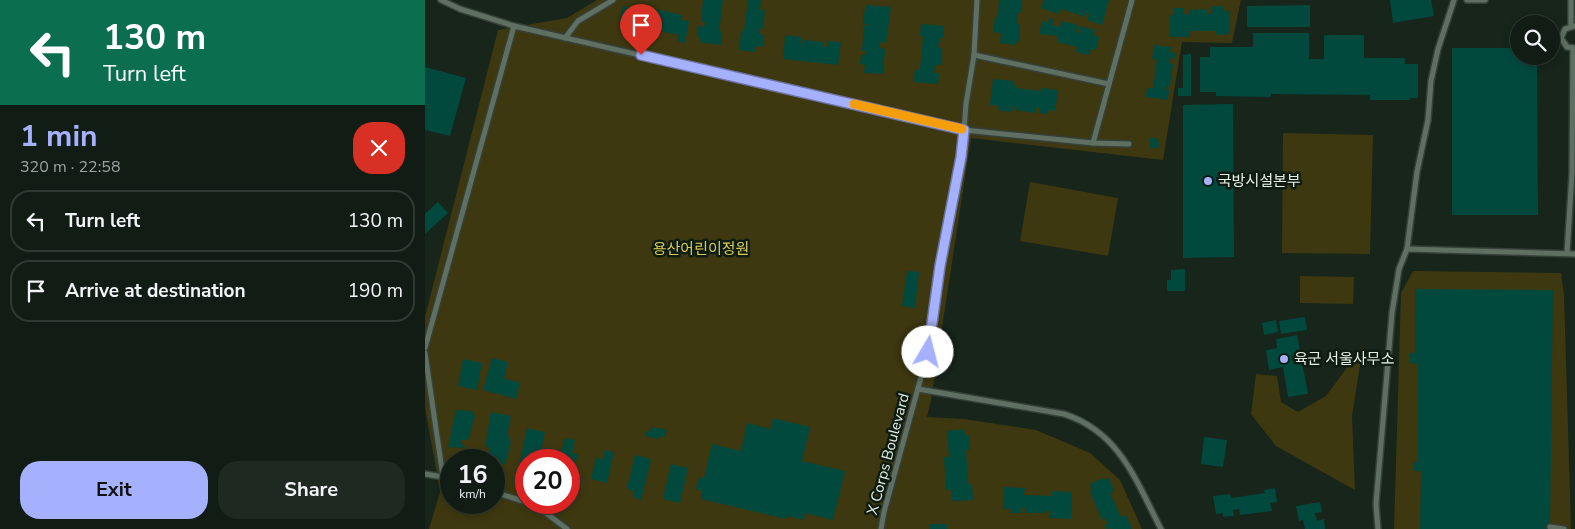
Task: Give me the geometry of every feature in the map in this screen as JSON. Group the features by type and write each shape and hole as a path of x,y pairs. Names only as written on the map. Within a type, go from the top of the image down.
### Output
{"lane":[{"path":"441,0 460,9 514,26 964,130 1093,143 1129,144"},
{"path":"565,38 578,21 613,0"},
{"name":"X Corps Boulevard","path":"881,529 928,352 940,266 961,157 966,104 974,55 977,0"},
{"path":"1093,143 1132,0"},
{"path":"1378,529 1376,504 1392,313 1399,269 1407,249 1417,172 1429,120 1431,82 1454,0"},
{"path":"1467,0 1485,0"},
{"path":"1567,253 1572,179 1574,48 1564,44 1561,38 1565,29 1573,26 1571,0"},
{"path":"425,348 514,26"},
{"path":"974,55 1109,84"},
{"path":"1407,249 1575,254"},
{"path":"425,353 440,456"},
{"path":"918,390 1064,414 1074,417 1097,430 1123,459 1161,529"},
{"path":"425,474 440,476"},
{"path":"547,514 567,529"},
{"path":"1550,527 1563,529"}],"green space":[{"name":"용산어린이정원","path":"597,0 1241,0 1232,43 1182,42 1163,160 971,138 927,417 964,419 1036,430 1090,453 1120,480 1142,529 429,529 440,492 425,407 425,317 498,30 567,18"},
{"path":"1283,133 1373,135 1370,254 1282,253"},
{"path":"1030,182 1118,198 1108,256 1020,241"},
{"path":"1413,271 1561,273 1564,295 1571,529 1394,529 1401,293"},
{"path":"1300,276 1354,277 1353,304 1300,303"},
{"path":"1363,346 1352,416 1355,490 1276,446 1251,414 1256,374 1277,376 1281,402 1298,412 1326,396"}],"building":[{"path":"703,0 723,0 719,31 722,32 721,45 699,42 700,37 697,37 698,26 704,27 705,22 701,22"},
{"path":"748,0 761,0 760,10 765,10 763,29 760,28 759,34 764,35 763,47 755,46 755,52 739,50 741,31 744,31"},
{"path":"999,0 1022,0 1021,13 1018,12 1017,24 1019,24 1020,30 1019,41 1017,41 1016,45 1000,43 1001,33 993,32 995,17 998,17"},
{"path":"1044,0 1109,0 1102,25 1087,20 1089,14 1086,13 1085,17 1061,9 1059,14 1041,8"},
{"path":"1390,0 1431,0 1434,16 1393,23"},
{"path":"633,5 639,6 638,11 646,12 647,7 682,15 681,20 689,21 685,43 677,41 679,35 619,23 623,6 632,8"},
{"path":"866,5 891,7 886,43 880,42 880,48 885,49 883,74 864,73 865,65 860,64 861,55 866,55 866,51 862,51 864,25 868,26 868,24 863,24 863,12 866,12"},
{"path":"1310,5 1310,27 1247,27 1247,6"},
{"path":"1212,6 1224,6 1224,11 1229,11 1230,34 1216,35 1216,31 1190,31 1190,37 1169,37 1169,15 1174,15 1174,8 1183,8 1183,14 1189,14 1189,10 1207,9 1207,14 1212,14"},
{"path":"1049,18 1054,20 1052,25 1060,27 1062,21 1078,25 1076,32 1079,33 1080,26 1095,30 1093,35 1099,37 1096,50 1091,49 1089,55 1076,52 1077,47 1057,42 1058,36 1039,34 1042,21 1048,23"},
{"path":"921,24 944,26 943,38 940,38 938,47 942,48 941,65 935,65 934,73 939,73 938,84 914,82 915,69 920,70 923,36 920,36"},
{"path":"1253,33 1309,33 1309,59 1324,59 1324,35 1364,35 1364,58 1405,58 1405,64 1418,64 1418,98 1410,98 1410,100 1370,100 1370,95 1271,94 1271,97 1216,96 1216,92 1200,92 1200,57 1210,57 1210,47 1253,47"},
{"path":"785,35 801,37 801,43 804,40 824,42 824,47 827,47 828,41 841,42 838,65 783,59"},
{"path":"1154,45 1171,47 1170,52 1176,53 1175,59 1169,58 1169,63 1173,64 1170,87 1165,87 1165,89 1169,89 1168,100 1146,97 1147,88 1153,88 1157,59 1152,59"},
{"path":"1452,48 1510,48 1510,65 1537,65 1538,215 1452,215"},
{"path":"1191,54 1191,96 1178,96 1178,88 1183,88 1183,55"},
{"path":"425,67 466,78 450,136 425,130"},
{"path":"993,79 1014,81 1014,85 1017,85 1016,88 1042,91 1042,88 1058,90 1055,111 1048,110 1047,114 1039,113 1039,108 1036,108 1036,113 1015,110 1015,107 1013,107 1012,112 998,110 999,106 990,105"},
{"name":"국방시설본부","path":"1233,104 1234,257 1183,258 1183,105"},
{"path":"1150,138 1158,138 1159,148 1150,148"},
{"path":"438,202 448,213 425,234 425,214"},
{"path":"1185,269 1185,291 1167,291 1167,280 1171,280 1171,270"},
{"path":"907,271 919,272 915,308 902,306"},
{"path":"1415,289 1553,290 1550,529 1420,529 1421,471 1413,471 1413,462 1418,462 1418,364 1409,363 1409,353 1415,353"},
{"path":"1305,317 1307,330 1281,334 1279,321"},
{"path":"1276,320 1278,332 1264,335 1262,323"},
{"name":"육군 서울사무소","path":"1297,335 1308,394 1288,397 1283,367 1269,370 1266,350 1277,348 1276,339"},
{"path":"492,358 508,362 504,378 520,383 516,399 483,390"},
{"path":"463,359 482,363 477,390 458,386"},
{"path":"456,410 472,411 475,416 468,440 460,440 465,448 448,447"},
{"path":"491,412 511,416 507,436 509,436 511,442 505,465 505,449 490,449 485,447"},
{"path":"773,418 810,427 802,461 845,471 833,520 805,513 804,520 787,516 786,519 701,499 702,491 696,489 699,477 704,478 712,444 741,451 747,423 771,429"},
{"path":"651,427 667,430 665,437 660,436 659,439 645,436 646,431 650,432"},
{"path":"527,428 545,432 541,449 523,449"},
{"path":"964,429 965,436 969,435 970,450 966,450 968,484 972,484 973,500 952,501 951,490 946,490 944,457 949,457 947,431"},
{"path":"1204,437 1227,440 1223,467 1201,464"},
{"path":"565,438 575,440 573,449 562,449"},
{"path":"605,450 614,452 607,483 591,479 596,458 603,459"},
{"path":"635,455 651,459 641,500 633,497 634,491 627,489"},
{"path":"671,464 688,468 680,503 663,499"},
{"path":"1103,478 1104,480 1109,478 1114,491 1110,493 1121,517 1126,515 1132,529 1106,529 1104,525 1108,524 1105,518 1102,520 1090,492 1092,491 1090,484"},
{"path":"1004,487 1025,488 1024,495 1052,496 1052,491 1072,492 1071,519 1049,518 1049,511 1046,511 1046,513 1025,513 1025,508 1021,508 1021,513 1010,513 1011,509 1003,509"},
{"path":"1275,488 1277,502 1270,503 1272,511 1240,515 1239,509 1233,510 1234,516 1223,517 1223,513 1216,514 1213,496 1230,494 1231,498 1265,493 1264,490"},
{"path":"1320,502 1322,512 1315,513 1317,521 1324,519 1325,529 1305,529 1303,520 1299,521 1296,506"},
{"path":"929,524 947,524 947,529 929,529"}],"slow traffic":[{"path":"854,104 962,129"}],"place":[{"name":"국방시설본부","path":"1208,181"},
{"name":"육군 서울사무소","path":"1284,359"}],"route":[{"path":"641,55 964,130 961,157 940,266 928,352"}]}
